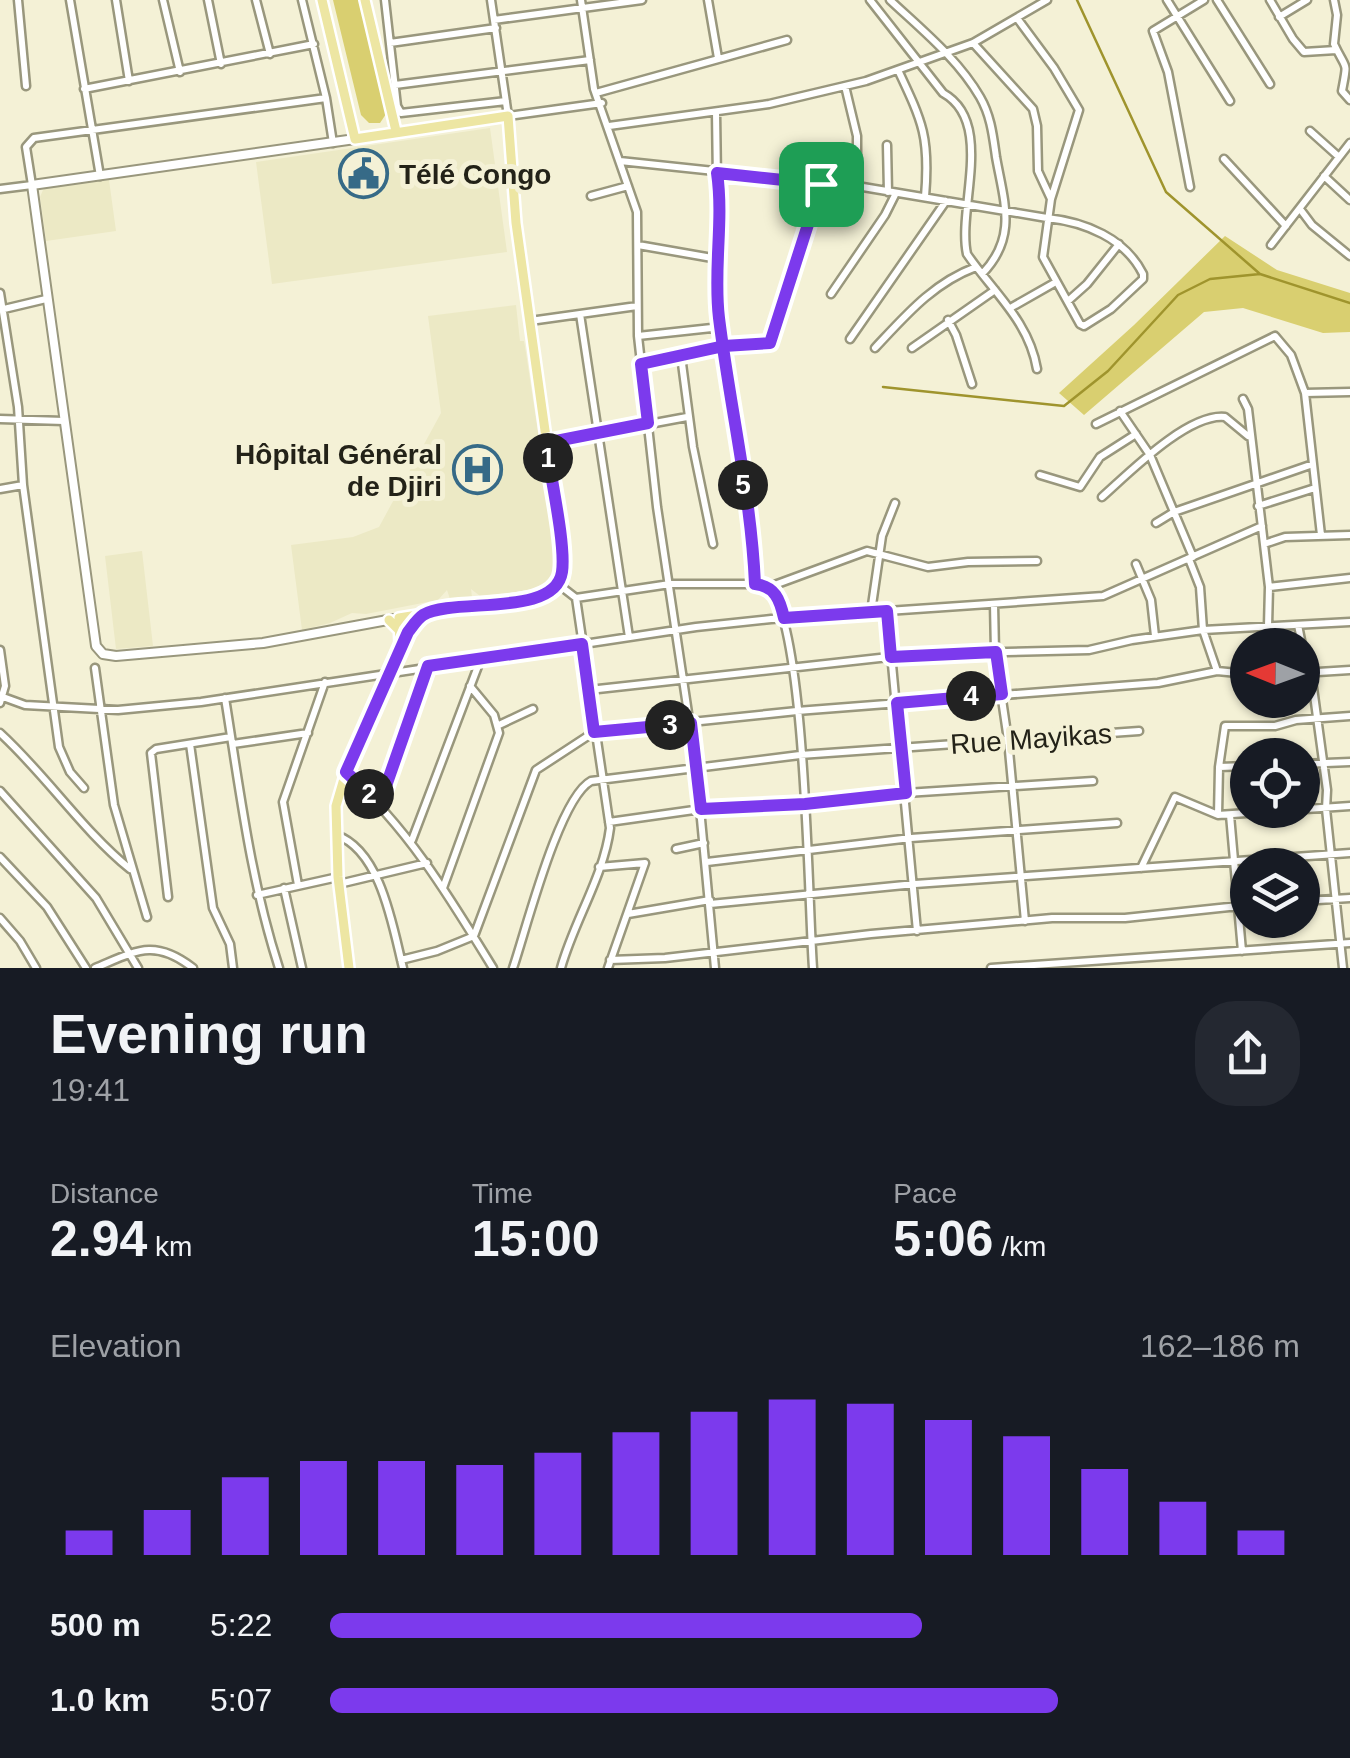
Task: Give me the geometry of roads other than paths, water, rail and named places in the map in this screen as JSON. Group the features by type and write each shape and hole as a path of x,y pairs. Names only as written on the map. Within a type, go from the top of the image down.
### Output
{"main road":[{"path":"322,0 354,139 508,116 529,321 562,552 558,584 540,597 398,618"},
{"path":"365,0 396,131"},
{"path":"349,968 334,835 336,806 346,772 393,671 404,632 425,614"},
{"path":"398,618 404,632"},
{"path":"398,618 404,632"}],"street":[{"path":"18,0 26,86"},
{"path":"70,0 100,176"},
{"path":"116,0 129,81"},
{"path":"163,0 180,72"},
{"path":"208,0 222,64"},
{"path":"256,0 270,54"},
{"path":"302,0 333,143"},
{"path":"385,0 398,110 407,115 506,100"},
{"path":"491,0 508,116 602,103"},
{"path":"390,43 582,3 642,0"},
{"path":"708,0 718,58"},
{"path":"870,0 943,92 956,100 971,152 966,246 976,267 1012,307 1031,345 1037,369"},
{"path":"890,0 946,53 980,96 989,117 1008,212 995,260 982,274"},
{"path":"609,126 814,96 973,43 1046,0"},
{"path":"1167,0 1230,101"},
{"path":"1190,187 1168,72 1153,35 1154,28 1204,0"},
{"path":"1217,0 1270,84"},
{"path":"1270,0 1304,52 1336,50"},
{"path":"1279,17 1307,0"},
{"path":"1334,0 1336,50 1348,69 1342,92 1350,100"},
{"path":"582,3 596,93 638,212 638,336 691,723 715,968"},
{"path":"620,161 857,186 1008,212 1047,218 1075,221 1119,244 1142,270 1143,279 1111,309 1084,326 1043,259 1047,218 1051,200 1079,110 1017,18"},
{"path":"596,93 787,40"},
{"path":"973,43 1034,109 1038,171 1051,200"},
{"path":"84,88 314,44"},
{"path":"395,86 590,60"},
{"path":"898,70 924,127 928,158 925,197"},
{"path":"845,86 857,136 857,186"},
{"path":"326,98 30,140 26,147 46,299 94,641 103,654 263,642 398,618"},
{"path":"716,112 720,326 755,584"},
{"path":"1310,131 1340,156"},
{"path":"0,189 354,139"},
{"path":"1271,244 1350,142"},
{"path":"831,294 885,216 892,192 886,145"},
{"path":"1224,160 1286,226"},
{"path":"1324,176 1350,200"},
{"path":"641,364 724,346 770,343 821,184"},
{"path":"591,196 628,186"},
{"path":"850,339 946,201"},
{"path":"1300,209 1312,225 1350,256"},
{"path":"1068,301 1119,244"},
{"path":"638,245 718,258"},
{"path":"876,348 911,308 936,287 976,267"},
{"path":"1012,307 1056,282"},
{"path":"912,348 995,290"},
{"path":"0,293 53,707 63,759 84,788"},
{"path":"2,310 46,299"},
{"path":"529,321 637,306"},
{"path":"580,314 628,637"},
{"path":"948,320 972,384"},
{"path":"638,336 720,326"},
{"path":"1096,424 1274,336 1292,355 1305,393 1322,535"},
{"path":"681,356 688,417 713,544"},
{"path":"1305,393 1350,392"},
{"path":"1243,399 1248,409 1269,587 1268,626"},
{"path":"1120,411 1150,455 1174,512 1200,586 1203,630 1217,670"},
{"path":"1102,496 1150,455 1201,420 1216,416 1231,420 1249,436"},
{"path":"546,443 688,417"},
{"path":"0,419 64,421"},
{"path":"1040,475 1080,487 1100,457 1136,434"},
{"path":"1156,523 1174,512 1313,464"},
{"path":"0,489 23,485"},
{"path":"1258,506 1316,488"},
{"path":"872,612 882,536 895,503"},
{"path":"0,650 6,686 2,700 102,710 225,698 678,630 784,618 1102,596 1262,526"},
{"path":"1264,544 1285,537 1350,535"},
{"path":"576,598 670,584 769,587 804,577 861,552 880,553 928,567 1037,561"},
{"path":"1136,564 1151,600 1155,636"},
{"path":"1269,587 1350,578"},
{"path":"558,584 576,598 609,822 606,850 569,940 562,968"},
{"path":"769,587 784,618 797,711 813,968"},
{"path":"994,604 1025,921"},
{"path":"887,611 917,931"},
{"path":"589,690 891,657 1098,649 1203,630 1350,622"},
{"path":"412,841 480,660"},
{"path":"380,803 428,666"},
{"path":"95,668 114,805 148,917"},
{"path":"334,835 348,840 382,886 402,964 474,936 536,770 594,732 797,711 1158,683 1217,670 1230,672"},
{"path":"1320,672 1350,670"},
{"path":"298,884 284,802 326,682"},
{"path":"443,888 497,745 498,724 470,686"},
{"path":"225,698 256,896 279,968"},
{"path":"498,724 533,709"},
{"path":"1320,718 1350,716"},
{"path":"1218,816 1225,726 1275,726 1317,718 1343,968"},
{"name":"Rue Mayikas","path":"600,778 800,755 1139,731"},
{"path":"0,733 113,855 133,871"},
{"path":"168,897 150,757 154,749 308,733"},
{"path":"190,744 212,908 230,944 233,968"},
{"path":"1322,764 1350,762"},
{"path":"1219,767 1230,767"},
{"path":"346,772 380,803 412,841 494,968"},
{"path":"513,968 565,817 581,787 600,778"},
{"path":"609,822 701,809 1093,780"},
{"path":"0,791 96,898 138,968"},
{"path":"1141,869 1175,797 1218,816 1230,815"},
{"path":"1320,809 1350,806"},
{"path":"707,862 911,838 1117,823"},
{"path":"676,849 704,844"},
{"path":"1320,855 1350,853"},
{"path":"0,857 48,906 86,968"},
{"path":"626,914 710,902 914,884 1230,862"},
{"path":"256,896 298,884 375,875 427,863"},
{"path":"599,867 645,863 609,964 811,940 1230,907"},
{"path":"284,888 302,968"},
{"path":"1320,900 1350,898"},
{"path":"0,918 36,968"},
{"path":"1241,938 1242,951"},
{"path":"991,968 1350,943"},
{"path":"95,968 156,948 176,955 193,968"}],"waterway":[{"path":"1077,0 1166,192 1260,274 1350,303"},
{"path":"883,387 1064,406 1108,371 1178,295 1210,279 1260,274"}],"place":[{"name":"Télé Congo","path":"364,174"},
{"name":"Hôpital Général de Djiri","path":"477,470"}]}
